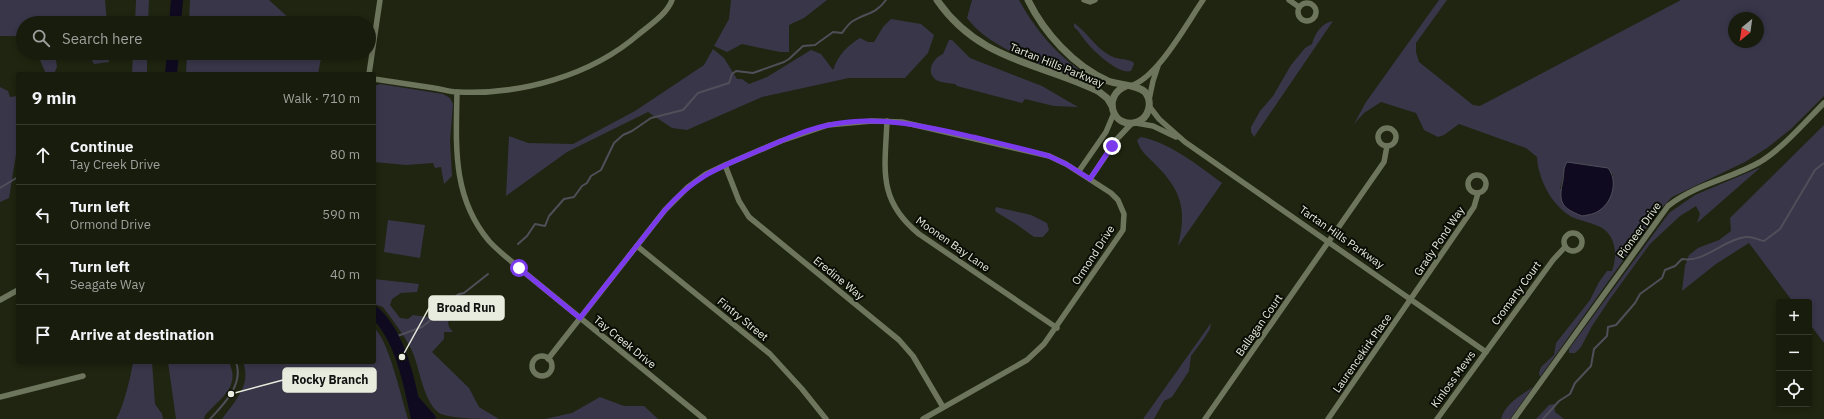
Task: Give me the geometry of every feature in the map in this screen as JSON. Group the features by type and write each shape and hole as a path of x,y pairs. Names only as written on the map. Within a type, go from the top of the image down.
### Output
{"street":[{"path":"376,30 380,0"},
{"path":"376,78 457,92 513,89 551,80 576,71 609,55 630,42 666,11 672,0"},
{"name":"Tartan Hills Parkway","path":"937,0 961,27 984,45 1016,61 1098,91 1107,98 1121,121 1153,126 1185,142"},
{"name":"Tartan Hills Parkway","path":"1028,0 1046,30 1072,57 1103,78 1128,86 1137,87 1144,91 1149,104 1158,119 1185,142 1486,352"},
{"path":"1084,0 1090,2 1095,0"},
{"path":"1128,86 1142,80 1159,64 1203,0"},
{"path":"1289,0 1299,7"},
{"path":"370,72 372,60"},
{"path":"1090,179 1112,146 1134,123 1146,116 1153,81 1159,64"},
{"name":"Tartan Hills Parkway","path":"1113,110 1115,94 1128,86"},
{"name":"Tay Creek Drive","path":"457,92 456,147 458,171 468,206 479,226 500,251 704,419"},
{"name":"Pioneer Drive","path":"1514,419 1668,206 1694,190 1747,169 1762,160 1786,140 1824,103"},
{"path":"1078,172 1106,132 1113,110"},
{"name":"Ormond Drive","path":"548,359 636,246 682,191 706,174 725,165 781,141 828,125 887,121 917,124 1037,152 1059,160 1090,179 1118,200 1124,214 1123,230 1057,328 1044,344 1027,360 923,419"},
{"name":"Moonen Bay Lane","path":"887,121 885,166 886,183 891,200 904,220 919,234 1057,328"},
{"name":"Ballagan Court","path":"1205,419 1384,162 1387,146"},
{"name":"Eredine Way","path":"725,165 739,201 749,217 900,340 913,356 943,407"},
{"name":"Grady Pond Way","path":"1412,299 1474,207 1478,193"},
{"name":"Fintry Street","path":"636,246 770,354 788,372 826,419"},
{"name":"Cromarty Court","path":"1486,352 1552,260 1565,247"},
{"path":"0,300 16,291"},
{"name":"Laurencekirk Place","path":"1328,419 1412,299"},
{"name":"Kinloss Mews","path":"1437,419 1486,352"},
{"path":"0,397 83,376"}],"shaded area":[{"path":"0,0 105,0 106,16 16,16 16,36 0,36"},
{"path":"136,0 149,0 148,16 135,16"},
{"path":"190,0 269,0 287,16 189,16"},
{"path":"731,0 827,0 804,18 789,25 789,52 780,52 742,44 727,52 714,46 729,19"},
{"path":"972,0 1019,0 1035,25 1054,48 1077,68 1102,83 1101,86 1029,60 994,42 979,31 967,18"},
{"path":"1439,0 1447,0 1416,43 1416,52 1419,62 1473,105 1480,106 1681,0 1824,0 1824,96 1791,129 1767,148 1745,162 1672,197 1657,213 1540,377 1539,373 1541,367 1554,355 1556,343 1590,300 1599,282 1607,271 1612,271 1615,252 1612,239 1609,234 1604,229 1592,223 1572,217 1558,206 1552,199 1543,183 1537,157 1526,148 1459,124 1444,135 1438,137 1424,130 1416,113 1381,102 1364,113 1354,124 1366,102","holes":["1613,174 1613,186 1560,189 1563,176"]},
{"path":"891,19 921,24 934,35 928,53 905,78 849,78 762,97 687,130 672,128 648,112 567,152 506,196 509,136 528,143 573,144 635,111 704,65 713,49 724,58 737,79 742,79 749,84 767,77 811,50 821,54 833,70 840,55 851,44 860,38 868,42 874,42 883,27"},
{"path":"1333,21 1254,137 1251,132 1251,127 1260,111 1273,96 1291,65 1305,48 1312,44 1315,36 1322,27"},
{"path":"1074,23 1104,52 1115,58 1133,62 1134,64 1131,71 1119,69 1099,55 1074,27"},
{"path":"949,40 952,40 970,58 1042,86 1078,107 1054,106 1025,99 1022,103 936,80 931,73 933,62 943,54"},
{"path":"40,60 56,60 57,67 55,72 45,72"},
{"path":"92,60 109,60 109,62 94,64"},
{"path":"133,60 147,60 147,72 132,72"},
{"path":"187,60 321,60 318,72 186,72"},
{"path":"380,84 443,94 450,98 453,104 450,141 452,176 444,184 441,167 435,168 433,163 406,165 376,162 376,85"},
{"path":"0,87 8,91 10,97 16,96 16,154 9,198 0,202"},
{"path":"1824,125 1824,343 1812,327 1812,299 1791,299 1749,243 1716,264 1682,291 1685,266 1689,255 1698,248 1719,240 1731,231 1730,218"},
{"path":"1141,137 1173,149 1222,183 1178,246 1181,233 1182,211 1177,192 1164,174 1140,147 1137,140"},
{"path":"1567,162 1608,168 1613,178 1613,190 1608,201 1598,211 1582,216 1565,207 1561,199 1561,194 1564,169"},
{"path":"1761,167 1697,223 1700,214 1696,206 1680,216 1650,244 1610,299 1592,326 1581,347 1575,353 1569,353 1569,349 1669,213 1695,195"},
{"path":"996,207 1031,215 1047,223 1049,230 1043,237 1034,237 996,212"},
{"path":"388,220 425,225 420,258 384,252"},
{"path":"376,279 419,284 417,292 401,293 392,299 390,305 400,318 408,319 413,315 427,317 449,296 456,301 459,309 448,322 449,327 453,332 444,332 444,339 432,352 469,388 479,407 499,419 454,417 441,414 435,409 430,403 423,386 416,360 407,341 383,307 376,305"},
{"path":"1211,323 1210,329 1191,356 1189,371 1172,397 1164,401 1154,419 1143,419"},
{"path":"376,330 389,356 408,419 222,419 240,393 245,378 244,364 376,364"},
{"path":"133,364 152,364 155,404 162,414 163,419 116,419 129,384"},
{"path":"168,364 230,364 233,377 232,383 226,393 207,413 204,419 176,419"},
{"path":"1533,387 1510,419 1501,419 1510,404"},
{"path":"600,397 624,406 644,406 658,419 545,419 572,413"},
{"path":"1554,404 1555,412 1564,419 1536,419 1549,405"}],"waterway":[{"path":"176,16 177,0"},
{"path":"518,244 527,236 535,224 545,226 549,216 564,199 574,197 582,186 587,183 591,176 601,170 614,143 623,135 632,131 651,118 683,110 698,93 729,83 732,74 736,71 753,73 784,62 803,46 815,45 833,32 842,33 851,22 875,11 886,0"},
{"path":"171,72 172,60"},
{"path":"1543,419 1559,401 1570,394 1575,383 1591,366 1594,349 1607,336 1608,327 1616,325 1635,303 1640,294 1662,278 1665,270 1675,266 1682,259 1699,258 1738,239 1749,237 1764,241 1780,229 1815,170 1824,163"},
{"path":"0,188 16,178"},
{"path":"392,338 422,327 442,311 449,301 459,294 464,293 488,274"},
{"path":"376,314 383,322 398,347 411,391 417,419"},
{"path":"210,419 221,407 235,386 238,370 236,364"},
{"path":"415,402 430,419"},
{"path":"427,417 435,419"}],"place":[{"name":"Broad Run","path":"402,357"},
{"name":"Rocky Branch","path":"231,394"}],"route":[{"path":"519,268 580,318 665,210 696,180 725,165 781,141 828,125 872,121 917,124 1037,152 1059,160 1090,179 1112,146"}]}
